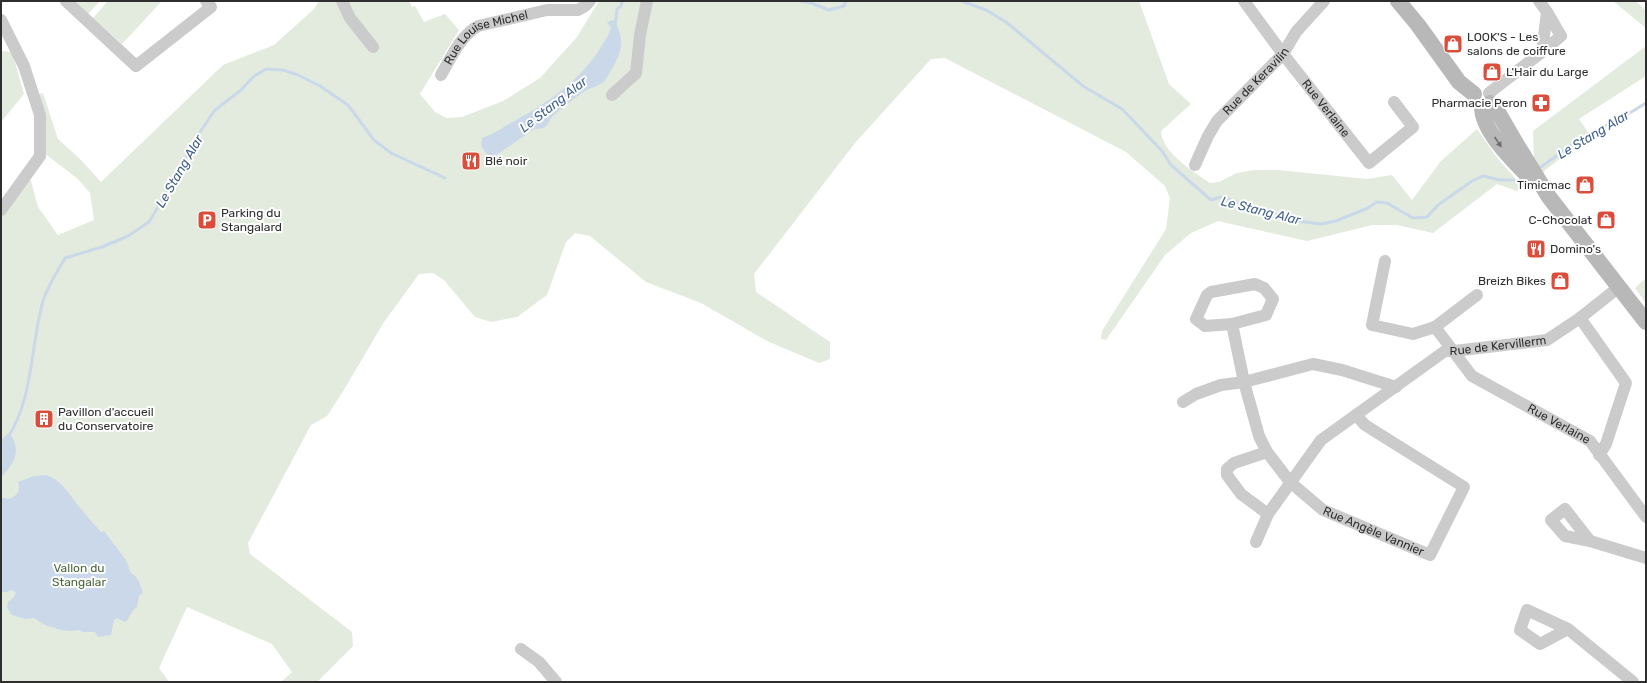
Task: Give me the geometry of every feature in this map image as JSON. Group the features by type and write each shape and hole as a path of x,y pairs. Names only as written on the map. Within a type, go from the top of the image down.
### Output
{"main road":[{"path":"1398,1 1418,25 1460,82 1484,100 1482,116 1506,153 1549,197 1646,322"}],"street":[{"path":"66,1 136,66 210,7 206,1"},
{"path":"342,1 350,18 373,47"},
{"path":"579,6 585,6 590,1"},
{"path":"612,96 636,73 640,35 648,1"},
{"name":"Rue Verlaine","path":"1244,1 1283,54 1370,163 1413,127 1394,102"},
{"name":"Rue de Keravilin","path":"1195,165 1208,136 1217,121 1283,54 1296,32 1324,1"},
{"path":"1484,100 1561,36 1539,1"},
{"name":"Rue Louise Michel","path":"441,75 463,38 470,30 478,26 547,10 579,6"},
{"path":"1542,52 1547,12"},
{"path":"1,210 40,156 40,115 24,66 2,24"},
{"path":"1385,261 1372,324 1412,334 1435,327 1476,295"},
{"path":"1255,284 1264,288 1273,299 1266,315 1232,324 1205,326 1196,319 1207,294 1255,284"},
{"name":"Rue de Kervillerm","path":"1396,387 1445,351 1547,340 1580,318 1619,288"},
{"path":"1580,318 1626,383 1606,444 1599,455"},
{"name":"Rue Angèle Vannier","path":"1232,324 1244,382 1259,436 1267,452 1290,482 1323,510 1430,555 1464,487 1365,425 1356,415"},
{"name":"Rue Verlaine","path":"1435,327 1472,376 1590,441 1646,517"},
{"path":"1183,402 1196,394 1221,385 1244,382 1312,364 1342,370 1396,387"},
{"path":"1256,542 1268,514 1321,440 1396,387"},
{"path":"1267,452 1234,463 1227,469 1227,475 1241,494 1268,514"},
{"path":"1590,542 1646,558"},
{"path":"1568,629 1633,682"},
{"path":"522,649 539,662 556,682"}],"green space":[{"path":"72,1 100,1 86,16"},
{"path":"108,1 162,1 122,44 93,18"},
{"name":"Vallon du Stangalar","path":"319,1 409,1 412,7 415,6 424,22 445,14 459,30 420,94 435,112 446,118 462,117 503,101 540,78 577,37 599,1 1139,1 1169,84 1191,104 1161,131 1163,139 1172,154 1187,167 1210,183 1219,182 1237,173 1254,170 1278,170 1367,179 1392,175 1412,200 1441,161 1477,129 1498,159 1523,187 1517,191 1497,184 1433,233 1397,225 1372,225 1307,241 1218,221 1191,233 1165,255 1106,340 1101,339 1102,331 1166,229 1170,198 1165,186 1126,152 945,58 931,59 855,143 754,274 756,292 830,342 830,359 819,363 767,341 701,303 646,282 590,236 575,233 566,242 547,295 517,317 491,322 475,317 444,280 433,273 419,274 384,322 327,416 311,425 248,543 250,554 352,632 353,646 317,682 281,682 292,672 272,644 187,607 159,668 169,682 1,682 1,216 28,178 31,181 38,207 58,235 94,220 90,193 78,179 43,152 36,95 43,93 58,139 80,159 101,182 223,65 274,45 314,9"},
{"path":"1613,1 1635,1 1646,10 1646,28"},
{"path":"1646,46 1646,76 1579,119 1590,135 1543,172 1534,161 1533,131"},
{"path":"1,51 12,52 24,94 1,122"},
{"path":"1646,278 1646,303 1635,288"}],"water":[{"path":"613,20 621,36 621,44 614,66 605,81 573,99 555,114 543,128 534,129 492,158 489,157 481,146 482,138 546,102 569,84 589,64 598,52 607,38 611,28 607,22"},
{"path":"7,434 10,434 14,440 16,452 10,467 1,477 1,441"},
{"path":"46,475 52,477 62,485 101,532 104,531 126,560 131,573 136,576 140,584 143,593 139,596 137,607 132,611 127,621 125,622 117,618 114,620 111,635 98,637 95,632 61,630 45,625 34,618 25,619 12,615 7,608 8,602 16,593 12,590 1,592 1,498 10,498 15,496 18,493 18,482 34,476"}],"waterway":[{"name":"Le Stang Alar","path":"615,27 617,9 621,6 622,1"},
{"name":"Le Stang Alar","path":"800,1 811,3 829,10 844,6 846,1"},
{"name":"Le Stang Alar","path":"962,1 986,10 1006,22 1083,86 1122,109 1162,151 1171,165 1211,200 1221,197 1297,221 1321,224 1336,221 1366,209 1377,202 1387,203 1413,218 1427,217 1438,205 1472,181 1483,176 1500,180 1514,180"},
{"name":"Le Stang Alar","path":"8,437 16,422 27,389 43,301 50,284 65,258 102,247 128,236 149,222 182,167 191,146 214,111 241,90 253,77 266,69 283,70 298,75 320,86 348,105 374,140 391,153 445,178"},
{"name":"Le Stang Alar","path":"1541,167 1574,143 1646,103"}],"place":[{"name":"LOOK'S - Les salons de coiffure","path":"1453,44"},
{"name":"L'Hair du Large","path":"1492,72"},
{"name":"Pharmacie Peron","path":"1541,103"},
{"name":"Blé noir","path":"471,161"},
{"name":"Timicmac","path":"1585,185"},
{"name":"Parking du Stangalard","path":"207,220"},
{"name":"C-Chocolat","path":"1606,220"},
{"name":"Domino's","path":"1536,249"},
{"name":"Breizh Bikes","path":"1560,281"},
{"name":"Pavillon d'accueil du Conservatoire","path":"44,419"}]}
